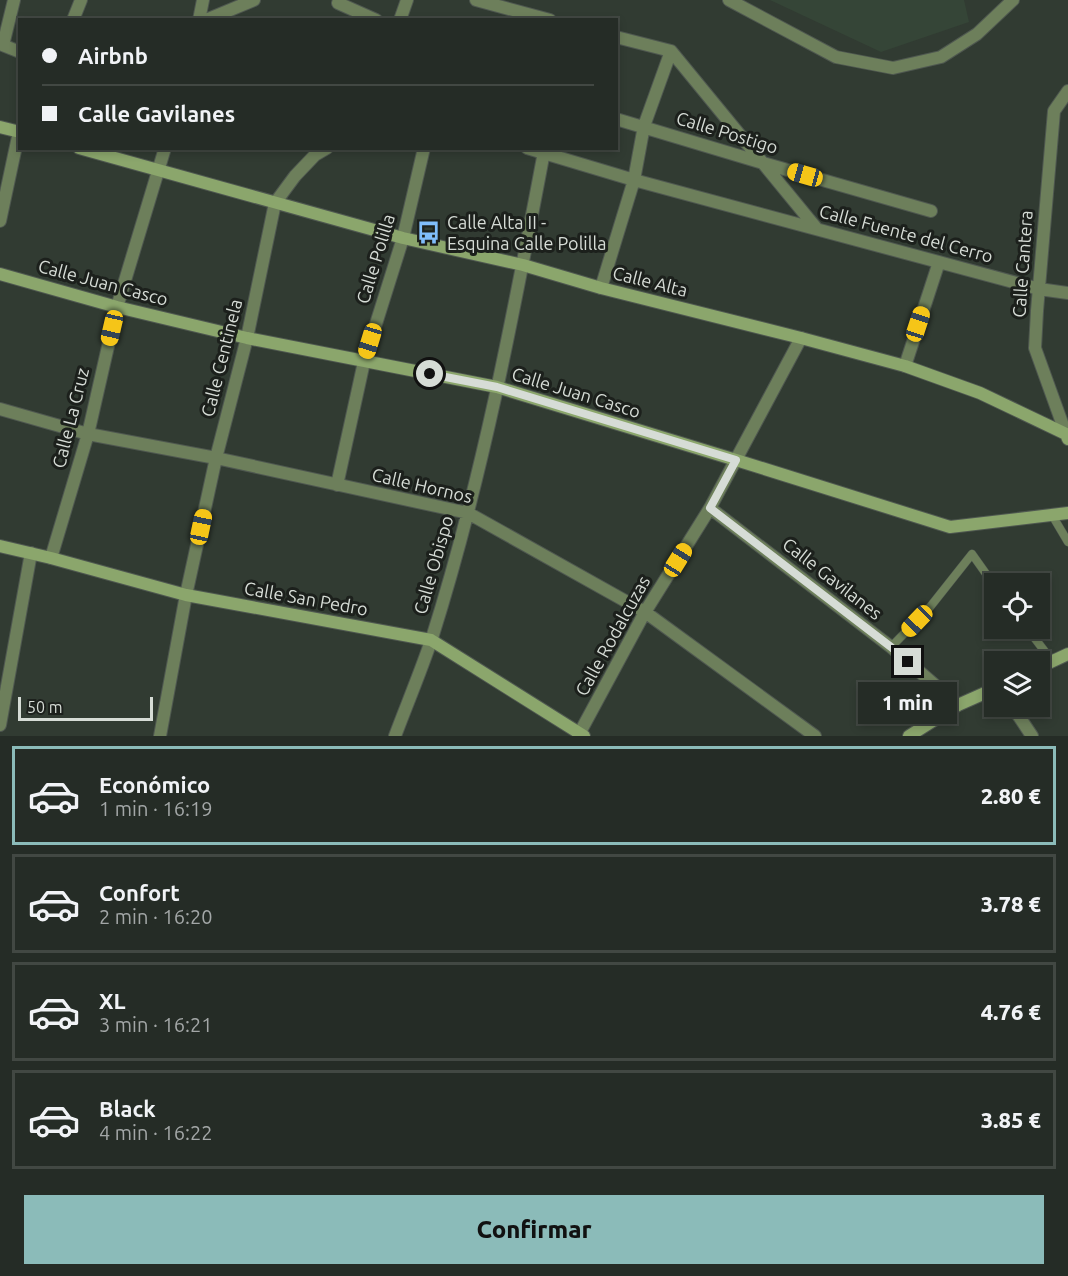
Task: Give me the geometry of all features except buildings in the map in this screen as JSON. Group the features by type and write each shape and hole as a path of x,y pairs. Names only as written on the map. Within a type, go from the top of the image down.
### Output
{"street":[{"path":"14,0 1,45 18,51"},
{"path":"74,18 81,0"},
{"path":"199,18 203,0"},
{"path":"211,18 254,0"},
{"path":"401,18 407,0"},
{"path":"476,0 543,18"},
{"path":"729,0 836,57 893,69 941,57 977,34 1013,0"},
{"path":"338,3 372,18"},
{"path":"618,38 672,51 817,229"},
{"path":"601,288 634,180 644,126 672,51"},
{"name":"Calle Cantera","path":"1067,437 1035,348 1054,111 1068,91"},
{"name":"Calle Postigo","path":"618,120 931,211"},
{"path":"0,127 18,132"},
{"path":"0,221 18,137"},
{"name":"Calle Alta","path":"86,150 403,238 523,265 601,288 904,366 980,393 1067,437"},
{"name":"Calle La Cruz","path":"51,558 88,434 117,307 164,150"},
{"name":"Calle Centinela","path":"160,736 186,595 216,458 247,338 275,203 295,176 315,155 324,150"},
{"name":"Calle Polilla","path":"337,485 364,362 403,238 424,150"},
{"name":"Calle Fuente del Cerro","path":"536,150 634,180 1039,289 1068,293"},
{"name":"Calle Obispo","path":"395,736 431,640 468,513 523,265 544,152"},
{"path":"904,366 939,262"},
{"name":"Calle Juan Casco","path":"0,274 117,307 247,338 497,387 950,527 1068,513"},
{"name":"Calle Rodalcuzas","path":"581,735 645,612 710,508 801,338"},
{"name":"Calle Hornos","path":"0,409 88,434 216,458 468,513 645,612 815,736"},
{"name":"Calle Gavilanes","path":"710,508 891,647 958,705"},
{"name":"Calle San Pedro","path":"0,546 186,595 431,640 581,735"},
{"path":"0,725 31,554"},
{"path":"1052,662 1068,654"},
{"path":"909,736 958,705 984,693"},
{"path":"1019,717 1032,736"}],"lane":[{"path":"1052,514 1068,542"},
{"path":"891,647 930,607 972,554 985,573"},
{"path":"1035,639 1052,662"}],"shaded area":[{"path":"770,0 964,0 969,22 881,52"}],"place":[{"name":"Calle Alta II - Esquina Calle Polilla","path":"429,233"}],"route":[{"path":"430,374 497,387 736,460 710,508 908,662"}]}
